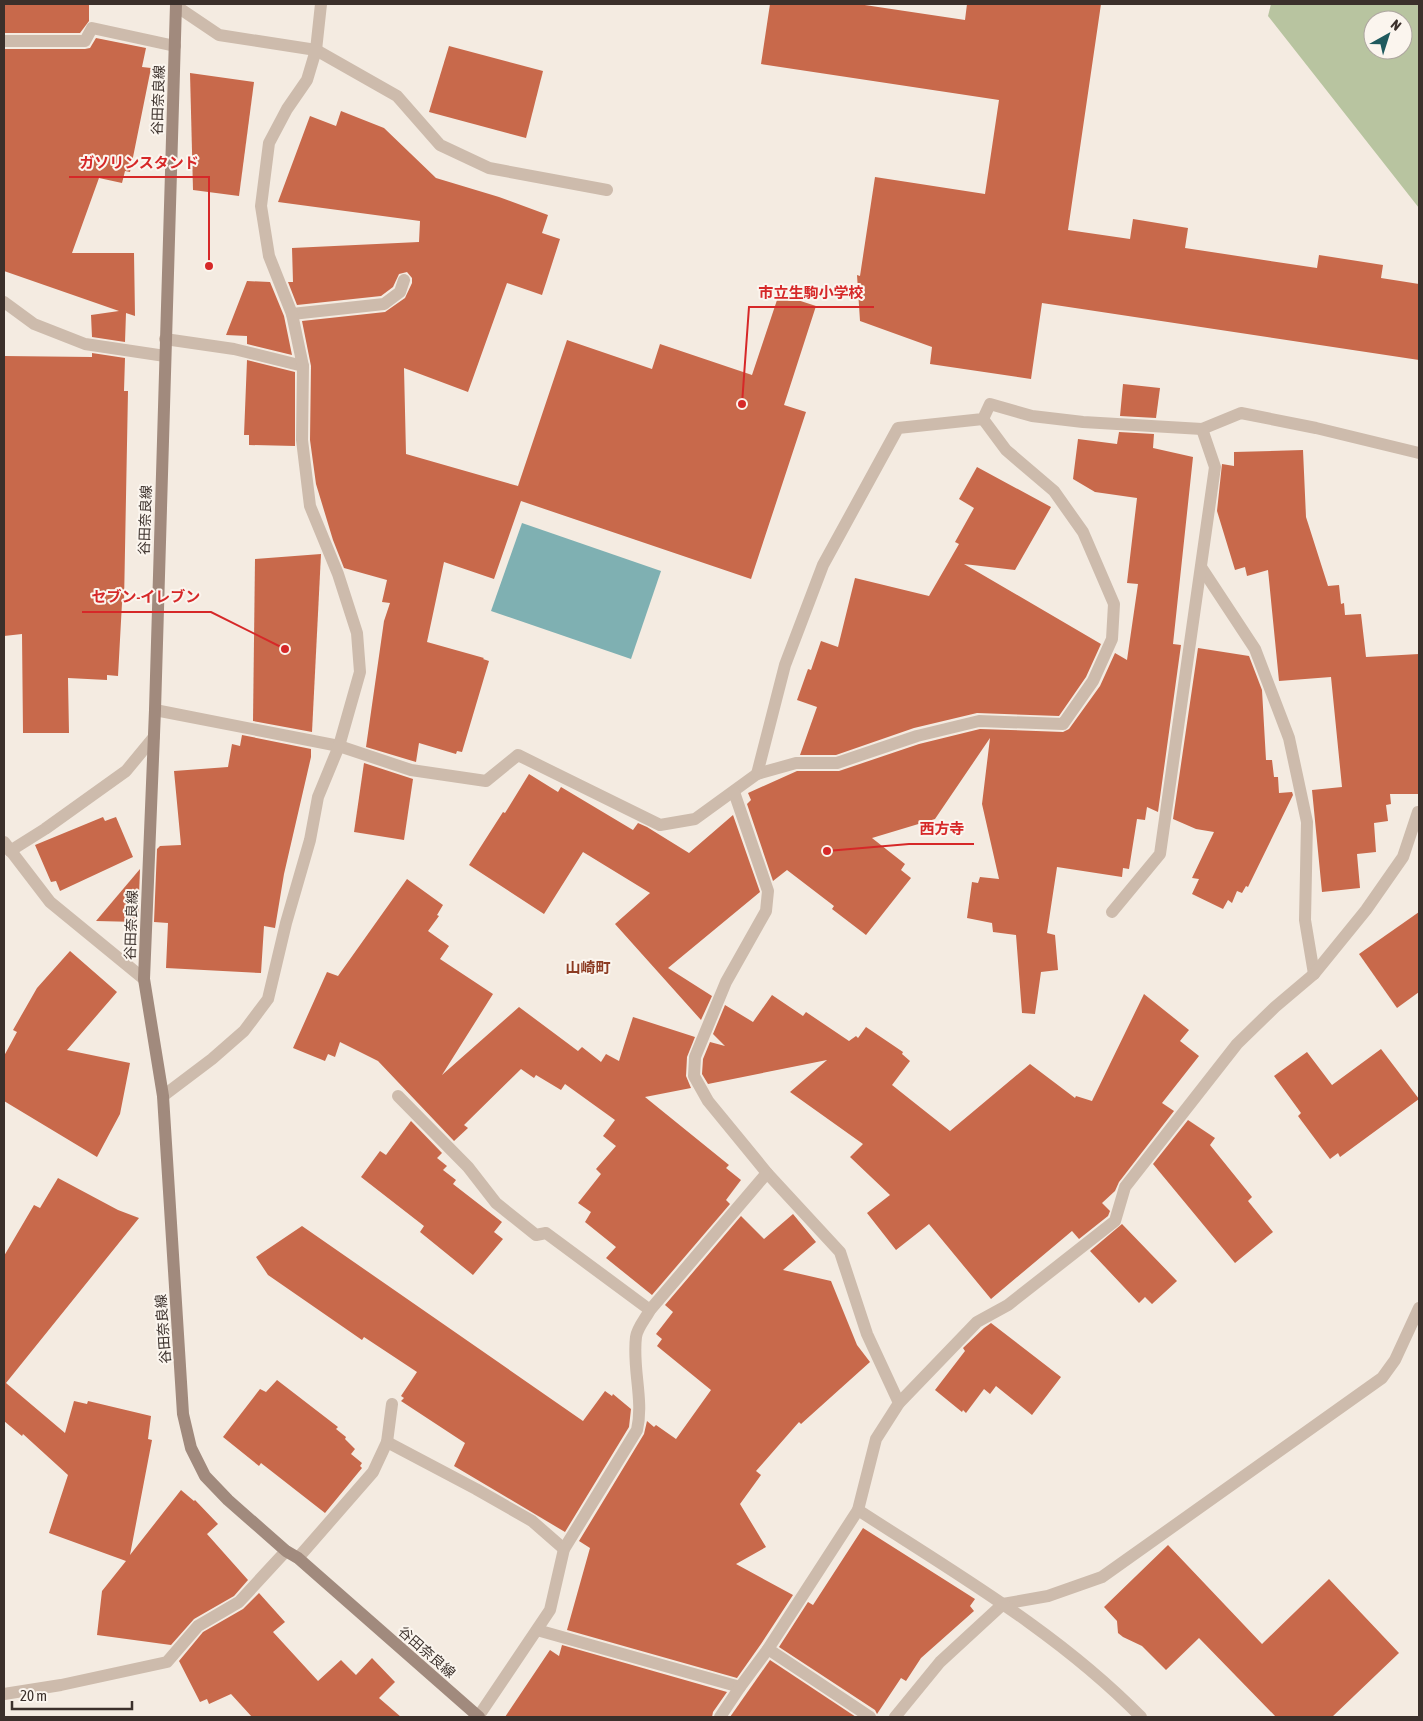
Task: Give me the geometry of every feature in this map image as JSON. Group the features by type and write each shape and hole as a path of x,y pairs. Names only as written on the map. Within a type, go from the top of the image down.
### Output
{"main road":[{"name":"谷田奈良線","path":"176,5 155,710 144,979 163,1096 183,1414 191,1448 205,1476 228,1500 286,1551 298,1558 478,1717"}],"street":[{"path":"163,1096 244,1031 268,999 286,923 310,840 318,797 339,746 360,672 358,633 338,574 310,506 302,440 303,366 292,314 269,256 261,206 269,144 287,109 306,80 316,50 321,4"},
{"path":"176,5 219,35 316,50 396,96 440,145 489,168 608,190"},
{"path":"4,41 85,41 92,28 175,46"},
{"path":"292,314 384,304 400,292 404,280"},
{"path":"4,302 34,324 85,344 165,356"},
{"path":"165,339 234,349 303,366"},
{"path":"983,419 990,404 1032,416 1083,422 1202,429 1241,413 1316,428 1419,453"},
{"path":"155,710 339,746 411,770 486,781 518,755 660,825 695,819 757,774 796,763 837,763 917,736 979,721 1064,724 1093,680 1112,639 1114,604 1083,532 1054,491 1006,450 983,419"},
{"path":"757,774 785,665 823,564 898,428 983,419"},
{"path":"1112,912 1160,854 1215,467 1202,429"},
{"path":"1201,567 1255,649 1289,738 1307,822 1305,920 1314,974"},
{"path":"144,979 50,902 7,847 45,829 126,771 154,737"},
{"path":"734,792 768,891 766,911 726,982 695,1057 694,1076 708,1101 767,1173 840,1252 866,1334 899,1403"},
{"path":"720,1717 768,1649 858,1510 876,1439 899,1403 977,1322 1008,1305 1115,1221 1125,1187 1237,1044 1274,1007 1314,974 1366,910 1403,857 1419,812"},
{"path":"398,1096 468,1167 496,1203 536,1235 546,1233 650,1310"},
{"path":"478,1717 550,1610 564,1549 637,1430 640,1416 636,1376 636,1335 650,1310 767,1173"},
{"path":"895,1717 940,1662 1003,1604 1048,1596 1102,1577 1382,1378 1395,1360 1419,1308"},
{"path":"298,1558 373,1472 387,1442 392,1404"},
{"path":"387,1442 532,1521 564,1549"},
{"path":"858,1510 1003,1604 1077,1659 1124,1699 1141,1717"},
{"path":"4,1694 61,1685 167,1662 198,1626 239,1602 286,1551"},
{"path":"537,1630 740,1687"},
{"path":"768,1649 870,1717"}],"green space":[{"path":"1271,4 1419,4 1419,208 1268,16"}],"water":[{"path":"522,523 661,571 631,659 491,611"}],"building":[{"path":"4,4 89,4 89,21 80,33 4,33"},
{"path":"770,4 858,4 965,20 967,4 1101,4 1068,230 1130,239 1133,219 1188,228 1185,248 1317,268 1319,255 1383,265 1381,278 1419,284 1419,360 1042,303 1031,379 930,364 932,347 860,321 857,275 860,276 875,177 985,194 999,100 761,64"},
{"path":"96,38 146,48 142,67 151,68 130,172 125,171 122,183 99,178 72,253 134,253 135,316 126,313 125,342 92,337 91,315 119,311 4,271 4,49 85,49 90,48"},
{"path":"449,46 543,71 526,138 429,112"},
{"path":"190,73 254,82 239,196 193,190"},
{"path":"341,111 384,128 436,178 499,197 548,215 542,233 560,239 542,295 507,283 468,392 404,368 406,454 518,486 567,340 652,369 660,344 752,375 779,294 816,306 784,405 806,412 751,579 521,501 494,579 444,562 427,642 489,661 462,752 457,751 456,754 419,743 416,762 366,747 384,621 390,603 382,602 387,580 344,568 333,540 316,484 310,440 311,366 302,321 385,312 405,298 412,283 412,278 407,272 399,274 393,287 381,296 297,305 288,282 293,282 292,248 419,242 420,221 278,202 310,116 336,126"},
{"path":"247,281 270,282 284,316 292,355 247,344 247,336 226,335"},
{"path":"92,353 125,358 124,391 128,391 124,603 122,603 118,676 107,675 107,680 68,678 69,733 23,733 22,634 4,636 4,356 92,357"},
{"path":"247,360 295,372 295,446 249,445 249,435 244,435"},
{"path":"1123,384 1160,388 1156,418 1120,416"},
{"path":"1119,432 1154,434 1153,448 1193,457 1173,644 1181,645 1158,812 1147,807 1145,820 1137,819 1129,869 1123,868 1122,877 1057,867 1047,933 1055,935 1058,970 1041,972 1035,1014 1022,1013 1016,935 993,932 992,923 967,918 972,882 978,883 980,877 999,879 982,804 990,738 935,819 872,838 905,864 901,870 911,878 866,935 832,909 834,906 787,870 773,881 747,804 751,800 748,793 797,771 839,771 919,744 980,729 1063,732 1069,729 1100,686 1115,653 1127,660 1138,584 1127,583 1137,498 1095,492 1073,479 1078,439 1117,444"},
{"path":"1303,450 1306,517 1328,586 1339,585 1341,604 1344,603 1345,615 1361,614 1366,657 1419,654 1419,794 1390,794 1391,804 1386,805 1388,821 1374,823 1376,852 1357,854 1360,888 1322,892 1312,790 1342,787 1331,677 1279,681 1268,570 1247,576 1245,567 1235,570 1217,511 1222,464 1234,466 1234,452"},
{"path":"977,467 1051,507 1015,570 964,564 1101,644 1086,677 1059,716 977,713 914,728 836,755 800,755 817,707 797,700 808,669 811,670 821,641 838,647 855,578 929,596 959,544 955,542 974,508 959,499"},
{"path":"321,554 312,732 253,721 255,559"},
{"path":"1198,648 1249,656 1262,690 1266,760 1272,760 1274,777 1278,777 1279,793 1292,792 1293,795 1248,887 1246,886 1242,893 1237,891 1232,903 1228,900 1223,909 1192,894 1199,879 1192,878 1214,832 1196,829 1173,819"},
{"path":"242,735 311,749 311,757 284,874 275,928 264,926 261,973 166,968 168,923 154,922 157,849 160,846 181,845 174,771 228,767 232,744 240,746"},
{"path":"364,763 413,779 404,840 354,832"},
{"path":"529,774 558,792 561,787 633,830 638,823 647,827 689,853 733,815 760,892 668,968 712,996 701,1020 615,924 650,893 583,852 544,914 469,865"},
{"path":"103,817 105,821 116,817 133,857 60,891 56,881 51,882 35,845"},
{"path":"140,869 138,922 96,921"},
{"path":"407,879 443,905 437,915 439,916 428,931 449,946 440,959 493,994 442,1075 519,1007 578,1051 582,1047 601,1062 606,1054 619,1061 633,1017 695,1037 687,1057 686,1076 691,1088 645,1097 729,1165 726,1168 741,1180 726,1200 730,1204 652,1295 606,1258 616,1247 585,1222 591,1212 578,1203 601,1174 596,1169 616,1146 603,1136 615,1120 565,1084 561,1090 536,1075 534,1078 521,1069 464,1125 468,1128 454,1141 378,1061 340,1042 335,1057 328,1054 325,1061 293,1048 327,972 338,976"},
{"path":"1419,912 1419,992 1397,1008 1359,954"},
{"path":"70,951 117,992 67,1050 130,1063 120,1114 97,1157 4,1101 4,1056 17,1032 13,1030 37,988"},
{"path":"1144,994 1189,1030 1180,1041 1199,1056 1162,1103 1174,1111 1119,1182 1115,1191 1102,1203 1110,1211 1108,1216 1079,1239 1072,1231 991,1299 929,1224 896,1250 867,1213 890,1195 850,1157 863,1144 790,1092 827,1060 708,1084 702,1074 703,1059 710,1042 725,1046 713,1034 725,1005 753,1022 772,995 803,1016 806,1012 849,1041 856,1036 858,1038 866,1027 903,1052 902,1054 910,1061 892,1085 950,1131 1030,1064 1075,1098 1076,1096 1092,1101"},
{"path":"1381,1049 1419,1099 1340,1157 1338,1153 1330,1159 1298,1116 1301,1113 1274,1076 1307,1052 1332,1085"},
{"path":"1188,1120 1215,1138 1210,1145 1252,1197 1248,1201 1273,1232 1235,1263 1153,1164"},
{"path":"411,1121 442,1153 437,1158 447,1166 443,1170 456,1180 453,1184 502,1222 494,1232 503,1239 473,1275 420,1232 424,1226 361,1177 380,1151 386,1155"},
{"path":"58,1178 118,1210 139,1218 6,1383 65,1433 74,1401 87,1404 88,1401 151,1416 148,1439 152,1440 130,1555 181,1490 195,1500 218,1524 207,1534 248,1580 234,1596 194,1619 171,1645 97,1635 102,1591 126,1561 49,1533 68,1475 23,1434 22,1436 4,1421 4,1256 34,1205 40,1208"},
{"path":"793,1214 816,1242 783,1270 831,1281 857,1345 870,1362 801,1424 799,1422 756,1471 761,1475 740,1504 766,1547 736,1564 793,1595 737,1678 567,1630 590,1548 579,1541 644,1434 647,1421 676,1439 711,1390 657,1346 662,1339 656,1334 673,1312 665,1305 741,1216 764,1239"},
{"path":"1122,1224 1177,1281 1152,1304 1145,1297 1139,1303 1090,1251"},
{"path":"302,1226 583,1421 605,1391 612,1396 613,1394 631,1409 629,1427 565,1532 454,1466 465,1443 401,1401 404,1398 401,1396 417,1372 364,1337 362,1340 268,1275 256,1257"},
{"path":"991,1323 1061,1377 1032,1415 996,1386 990,1394 984,1389 966,1413 963,1410 962,1412 935,1390 965,1351 963,1348"},
{"path":"277,1380 338,1427 336,1429 346,1437 345,1439 355,1449 351,1454 362,1463 360,1466 362,1468 325,1513 261,1463 259,1466 223,1437 260,1389 266,1392"},
{"path":"863,1528 975,1599 970,1606 974,1611 921,1658 906,1681 901,1678 877,1714 875,1710 779,1647 808,1602 813,1605"},
{"path":"1168,1545 1262,1644 1329,1579 1399,1653 1332,1717 1276,1717 1199,1638 1166,1670 1142,1646 1118,1633 1117,1621 1104,1607"},
{"path":"259,1593 285,1622 273,1632 318,1681 341,1660 356,1675 372,1658 395,1682 379,1698 401,1717 252,1717 231,1694 209,1704 207,1699 200,1702 179,1661 203,1632 243,1609"},
{"path":"562,1645 727,1692 713,1712 712,1717 505,1717 550,1650 559,1656"},
{"path":"770,1660 856,1717 730,1717"}],"place":[{"name":"ガソリンスタンド","path":"209,266"},
{"name":"市立生駒小学校","path":"742,404"},
{"name":"セブン-イレブン","path":"285,649"},
{"name":"西方寺","path":"827,851"}],"district":[{"name":"山崎町","path":"588,967"}]}
